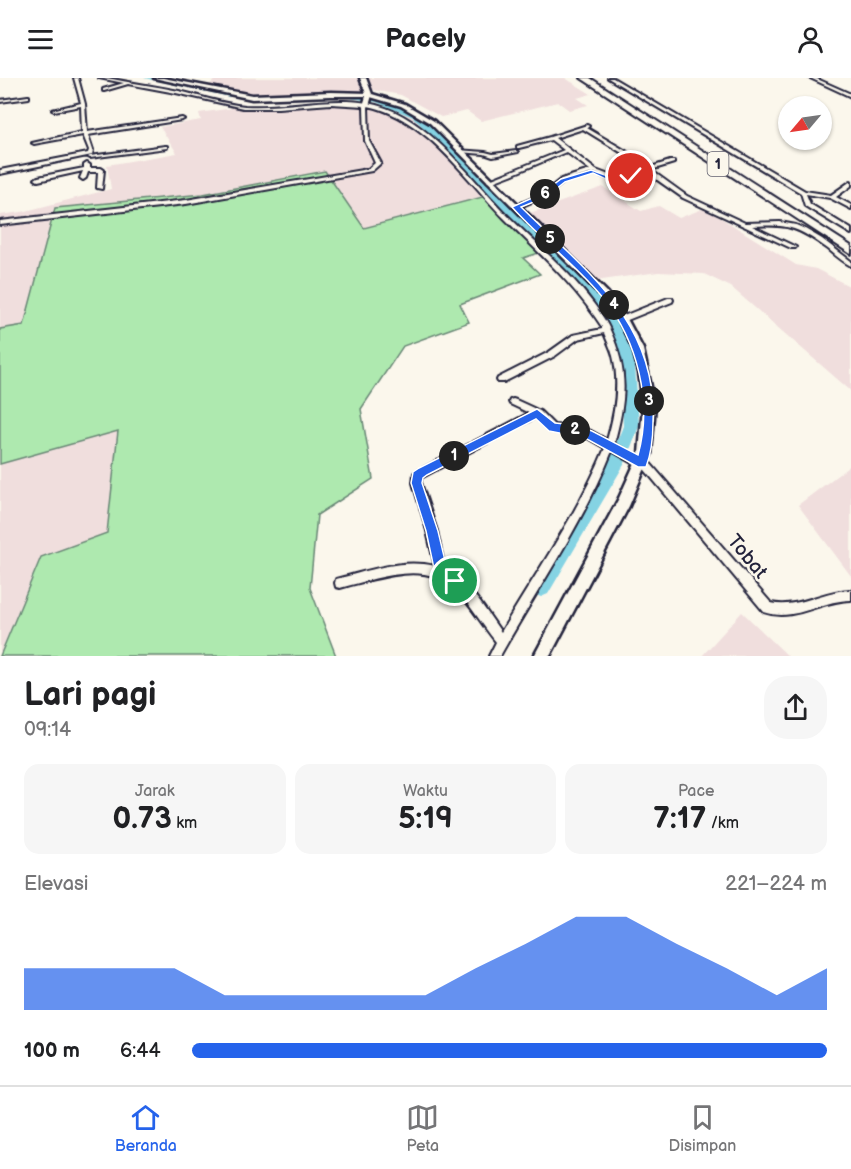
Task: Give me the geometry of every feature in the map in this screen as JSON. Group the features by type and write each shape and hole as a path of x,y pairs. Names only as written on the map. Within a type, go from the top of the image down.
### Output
{"highway":[{"name":"1","path":"585,78 851,250"},
{"name":"1","path":"595,78 851,242"}],"main road":[{"path":"363,78 368,100 392,100 432,123 587,275 623,319 638,349 645,373 649,405 647,446 642,463 610,530 542,656"}],"street":[{"path":"76,78 83,104 85,134 91,150 83,178"},
{"path":"101,78 245,107 368,100"},
{"path":"156,78 252,97 331,94 368,100 416,125 565,276 606,330 620,376 614,448 575,521 494,656"},
{"path":"610,78 803,192 832,197 851,207"},
{"path":"812,78 851,96"},
{"path":"104,90 130,84"},
{"path":"0,101 28,97"},
{"path":"0,223 186,202 370,170 378,163 367,141 368,100"},
{"path":"54,110 83,104"},
{"path":"34,143 182,119"},
{"path":"459,151 485,153 493,156 585,126 685,197 793,247"},
{"path":"552,138 594,171 617,180 672,162"},
{"path":"0,172 89,156 165,147"},
{"path":"490,181 567,150"},
{"path":"38,179 86,169 101,170 100,188"},
{"path":"516,207 544,195 563,180 594,171"},
{"path":"832,197 851,183"},
{"path":"803,192 805,202 809,206 851,232"},
{"path":"745,224 775,223 791,226 806,233 851,264"},
{"path":"623,319 670,300"},
{"path":"501,380 552,354 576,337 606,330"},
{"name":"Tobat","path":"513,402 537,413 552,428 575,430 642,463 659,478 768,608 788,612 837,595 851,595"},
{"path":"441,573 417,476 537,413"},
{"path":"340,583 414,567 441,573 455,581 502,642"}],"shaded area":[{"path":"217,78 565,78 591,94 577,98 588,105 569,110 558,102 481,121 467,111 441,117 401,95 373,90 358,98 260,96 207,87"},
{"path":"337,102 358,106 371,104 412,116 494,194 364,228 325,171 203,194 24,325 0,329 0,215 22,212 111,189 107,165 177,153 160,127 201,120 199,113 233,108"},
{"path":"603,187 641,211 659,206 679,218 705,208 796,265 816,269 851,287 851,391 731,287 704,274 658,272 581,283 519,217"},
{"path":"118,431 107,533 41,557 0,654 0,464"},
{"path":"851,465 851,576 798,505"},
{"path":"742,612 788,656 702,656"}],"green space":[{"path":"325,171 364,228 494,194 551,249 523,258 540,274 460,304 469,322 403,346 361,409 373,479 317,515 310,588 336,656 0,656 41,557 107,533 118,431 0,464 0,329 24,325 55,208 203,194"}],"waterway":[{"path":"148,78 230,94"},
{"path":"340,94 379,100 416,115 595,297 611,319 622,342 628,366 631,426 619,458 541,587"}],"route":[{"path":"455,581 441,573 432,531 417,483 417,476 423,471 537,413 552,428 564,428 588,434 642,463 647,446 649,405 645,373 631,334 606,295 582,269 516,207 544,195 563,180 594,171 612,180 631,176"}]}
